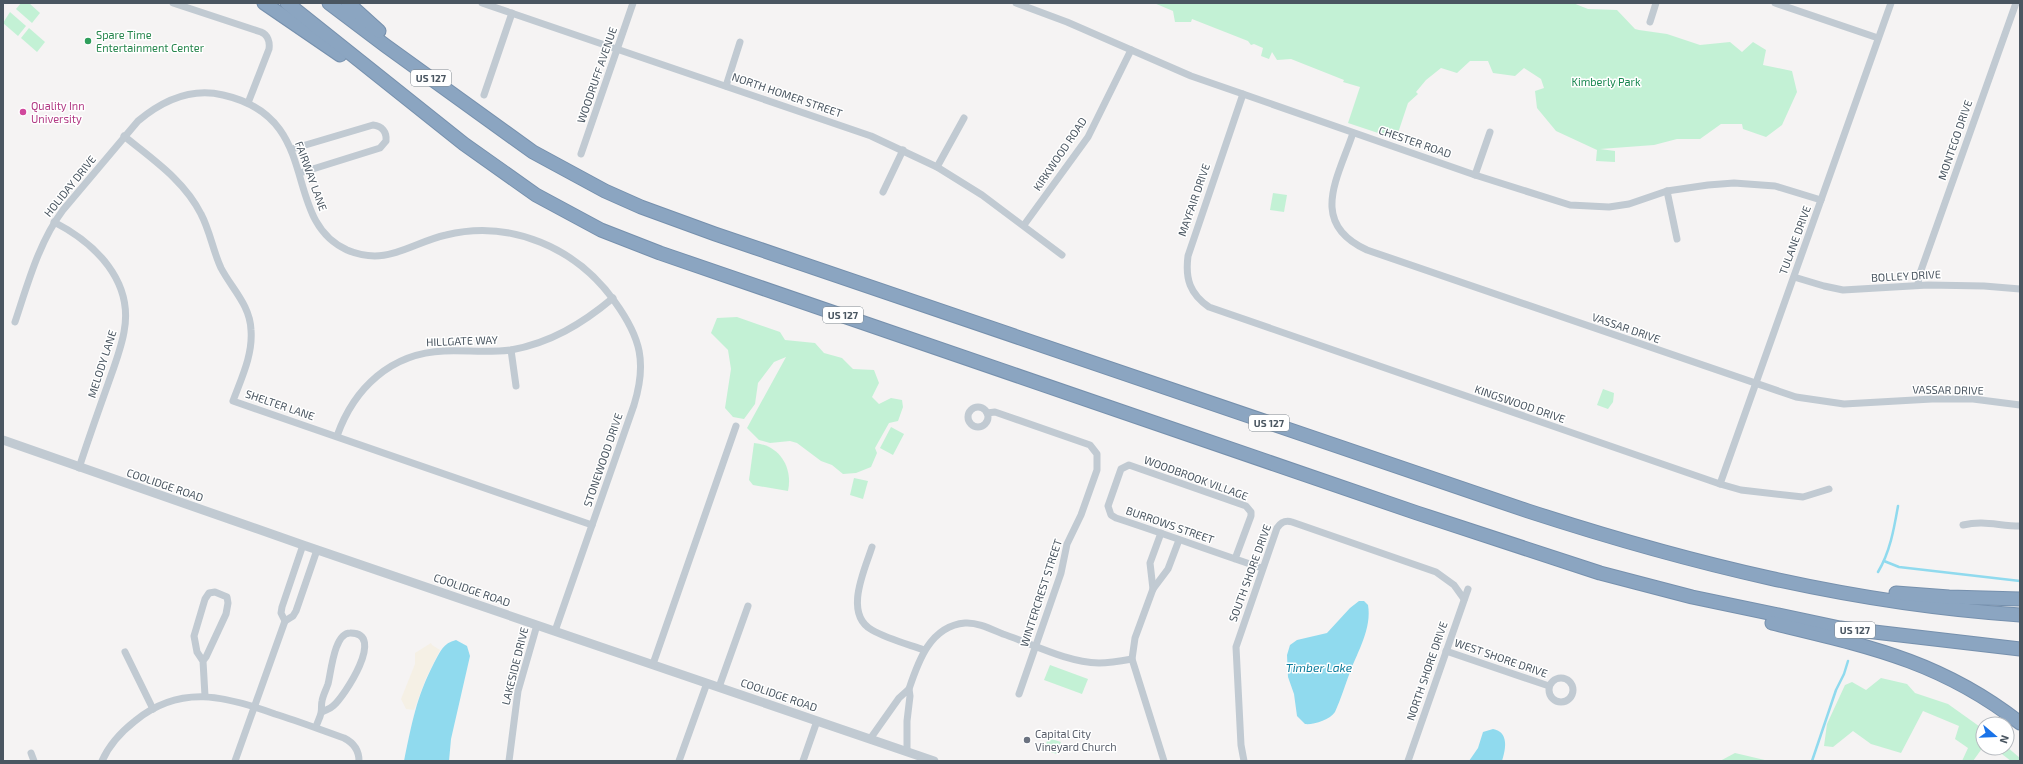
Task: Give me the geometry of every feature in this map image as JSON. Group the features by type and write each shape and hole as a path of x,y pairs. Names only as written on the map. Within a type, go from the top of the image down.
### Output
{"highway":[{"path":"264,3 426,114"},
{"name":"US 127","path":"288,3 494,167 536,195 600,230 660,253 1518,548 1619,579 1692,598 1840,628 2020,649"},
{"name":"US 127","path":"329,3 533,152 606,191 641,207 985,327 1608,537 1673,555 1792,583 1915,604 2020,615"},
{"path":"348,3 392,43 533,152"},
{"path":"1792,583 1840,585 1944,597 2020,599"},
{"path":"1692,598 1748,616 1906,658 1966,687 2020,723"}],"street":[{"path":"173,3 261,32 267,36 270,44 269,49 248,102"},
{"name":"NORTH HOMER STREET","path":"482,3 850,128 903,150 937,167 982,195 1062,255"},
{"name":"WOODRUFF AVENUE","path":"581,154 633,3"},
{"name":"CHESTER ROAD","path":"1016,3 1067,22 1191,76 1475,175 1549,199 1588,207 1609,207 1629,204 1667,191 1734,183 1775,186 1821,200"},
{"path":"1650,22 1656,3"},
{"path":"1775,3 1878,38"},
{"name":"TULANE DRIVE","path":"1720,484 1891,3"},
{"name":"MONTEGO DRIVE","path":"1918,285 1919,276 2016,3"},
{"path":"484,95 512,13"},
{"path":"726,86 740,42"},
{"name":"KIRKWOOD ROAD","path":"1024,225 1088,137 1131,50"},
{"name":"FAIRWAY LANE","path":"124,136 138,121 152,110 166,101 182,96 200,93 213,93 248,102 271,119 281,130 292,149 310,209 318,223 333,241 353,252 371,256 388,256 426,240 466,231 498,232 518,235 550,246 571,258 600,282 613,298"},
{"name":"MAYFAIR DRIVE","path":"1209,307 1192,290 1186,270 1188,256 1243,94"},
{"path":"937,167 964,118"},
{"path":"292,149 373,125 380,127 385,133 386,141 380,148 300,173"},
{"path":"1475,175 1490,132"},
{"name":"VASSAR DRIVE","path":"1353,133 1332,194 1331,205 1332,215 1337,227 1357,246 1796,397 1844,404 1932,399 1973,399 2020,405"},
{"name":"HOLIDAY DRIVE","path":"16,322 42,244 54,222 124,136"},
{"name":"SHELTER LANE","path":"124,136 173,177 191,197 206,225 222,269 246,310 252,329 252,341 247,362 233,401 592,525"},
{"path":"883,192 903,150"},
{"path":"1667,191 1677,239"},
{"name":"MELODY LANE","path":"54,222 92,248 107,263 118,281 125,305 124,331 119,352 79,468"},
{"name":"BOLLEY DRIVE","path":"1794,277 1843,290 1918,285 1984,286 2020,290"},
{"name":"HILLGATE WAY","path":"337,436 345,416 359,393 380,373 401,360 432,352 498,352 540,343 565,332 588,319 613,298"},
{"name":"STONEWOOD DRIVE","path":"555,631 634,405 642,373 641,359 636,340 625,316 613,298"},
{"name":"KINGSWOOD DRIVE","path":"1209,307 1720,484 1741,490 1802,497 1828,489"},
{"path":"511,350 516,386"},
{"name":"WINTERCREST STREET","path":"987,413 995,412 1090,445 1097,454 1097,470 1081,515 1067,544 1061,573 1019,694"},
{"path":"653,664 736,426"},
{"name":"COOLIDGE ROAD","path":"3,440 303,546 653,664 924,759 934,761"},
{"name":"WOODBROOK VILLAGE","path":"1129,465 1246,506 1251,512 1251,516 1235,559"},
{"name":"BURROWS STREET","path":"1129,465 1123,466 1121,469 1108,506 1109,513 1116,518 1262,568"},
{"name":"SOUTH SHORE DRIVE","path":"1244,761 1241,745 1236,647 1262,568 1277,528 1281,523 1289,522 1436,572 1454,585 1464,599"},
{"path":"1963,525 1985,522 2020,526"},
{"path":"1153,590 1150,570 1161,533"},
{"path":"1164,761 1132,659 1135,638 1153,590 1165,575 1179,540"},
{"path":"285,621 281,614 282,607 303,546"},
{"path":"872,547 858,588 857,599 860,615 871,630 924,650"},
{"path":"236,761 285,621 293,616 296,611 317,550"},
{"path":"1150,570 1156,577 1165,575"},
{"name":"NORTH SHORE DRIVE","path":"1408,761 1468,589"},
{"path":"202,661 206,657 226,614 228,603 226,597 215,592 209,593 205,599 196,625 195,643 199,657 202,661 205,696"},
{"path":"719,687 748,606"},
{"path":"907,752 907,721 910,696 909,689 918,662 924,650 933,640 944,631 957,625 967,623 975,624 1085,661 1112,662 1132,659"},
{"name":"LAKESIDE DRIVE","path":"509,761 518,691 537,625"},
{"path":"316,728 322,712 322,701 328,683 334,654 340,642 347,634 360,636 365,644 361,664 348,686 333,706 322,712"},
{"name":"WEST SHORE DRIVE","path":"1446,651 1549,686"},
{"path":"125,652 153,709"},
{"path":"679,761 707,683"},
{"path":"870,739 899,698 909,689"},
{"path":"102,761 111,746 124,731 140,717 153,709 184,699 205,696 230,699 316,728 349,741 356,749 359,761"},
{"path":"803,761 818,721"},
{"path":"31,753 34,761"}],"green space":[{"path":"21,3 29,3 40,13 32,23 16,9"},
{"name":"Kimberly Park","path":"1154,3 1573,3 1588,9 1617,10 1635,29 1667,34 1700,45 1730,42 1742,52 1753,42 1766,50 1763,65 1792,71 1797,92 1782,125 1766,137 1743,129 1742,124 1721,124 1700,139 1677,139 1654,145 1600,149 1615,151 1615,162 1596,161 1597,150 1556,131 1537,108 1535,91 1544,88 1541,79 1524,68 1515,76 1493,73 1488,61 1470,61 1457,73 1441,68 1426,80 1416,92 1418,94 1408,103 1396,139 1348,123 1360,87 1343,82 1344,80 1291,59 1277,60 1272,52 1269,59 1261,56 1263,48 1254,44 1251,45 1248,41 1192,19 1191,22 1175,22 1173,11"},
{"path":"10,12 26,26 18,36 3,23"},
{"path":"29,28 45,42 37,52 21,38"},
{"path":"1273,193 1287,195 1284,212 1270,210"},
{"path":"737,317 780,332 785,340 815,343 824,353 842,358 853,369 874,370 879,383 872,397 879,404 891,398 902,400 903,407 898,421 889,423 875,448 877,453 871,467 856,473 843,474 832,465 821,461 797,443 790,441 770,443 759,440 747,428 786,357 774,362 758,383 755,404 744,419 733,417 725,408 731,369 728,350 711,333 717,318"},
{"path":"1603,389 1614,393 1613,402 1608,409 1597,405"},
{"path":"891,427 904,434 893,455 880,448"},
{"path":"754,443 771,448 783,459 788,474 788,491 753,485 749,480"},
{"path":"854,478 868,481 863,499 850,495"},
{"path":"1050,665 1088,679 1082,694 1044,680"},
{"path":"1881,678 1907,684 1915,693 1948,704 1975,723 1975,756 1977,756 1973,761 1962,761 1968,748 1955,739 1959,726 1923,711 1901,753 1871,744 1853,731 1833,747 1824,746 1827,724 1845,685 1852,682 1866,690"},
{"path":"1048,738 1061,742 1057,754 1044,750"},
{"path":"1735,753 1769,761 1720,761"},
{"path":"2015,754 2020,758 2020,761 2011,761 2004,756 2015,756"}],"sand":[{"path":"431,643 440,650 426,678 414,710 406,709 401,699 415,664 415,653"}],"water":[{"name":"Timber Lake","path":"1359,601 1364,601 1368,605 1368,622 1364,639 1335,712 1325,720 1317,723 1305,724 1297,716 1294,694 1288,677 1287,655 1290,645 1297,640 1327,633 1350,608"},
{"path":"456,640 467,646 470,656 451,739 449,761 404,761 415,711 428,676 442,648 448,643"},
{"path":"1493,729 1498,731 1504,737 1505,751 1502,761 1469,761 1478,748 1483,732"}],"waterway":[{"path":"1878,572 1889,548 1898,506"},
{"path":"1884,561 1899,567 2020,581"},
{"path":"1812,761 1836,690 1844,674 1848,661"}],"place":[{"name":"Spare Time Entertainment Center","path":"88,41"},
{"name":"Quality Inn University","path":"23,112"},
{"name":"Capital City Vineyard Church","path":"1027,740"}]}
